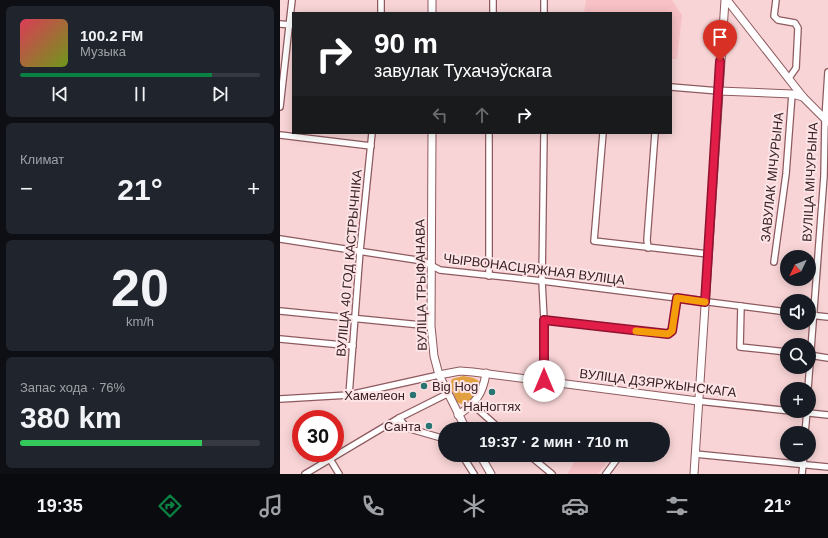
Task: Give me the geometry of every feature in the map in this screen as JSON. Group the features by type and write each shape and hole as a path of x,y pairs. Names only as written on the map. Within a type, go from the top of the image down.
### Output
{"street":[{"path":"280,107 291,25 292,0"},
{"path":"380,12 381,0"},
{"path":"432,0 432,12"},
{"path":"493,0 493,12"},
{"path":"544,0 544,12"},
{"path":"726,0 803,97 827,120"},
{"path":"694,474 726,0"},
{"path":"776,0 774,16 778,20 795,23 798,28 796,68 789,78"},
{"path":"280,24 291,25"},
{"name":"ВУЛІЦА МІЧУРЫНА","path":"813,294 824,176 828,72"},
{"path":"672,87 719,92 792,94 803,97"},
{"name":"ЗАВУЛАК МІЧУРЫНА","path":"774,262 786,174 792,94"},
{"name":"ВУЛІЦА 40 ГОД КАСТРЫЧНІКА","path":"349,395 354,318 372,134"},
{"name":"ВУЛІЦА ТРЫФАНАВА","path":"432,134 431,326 434,356 439,375 447,394 462,422"},
{"path":"489,134 489,276"},
{"path":"544,134 542,281 544,320 544,381"},
{"path":"603,134 594,241 708,254"},
{"path":"648,248 647,240 655,134"},
{"path":"280,135 371,146"},
{"name":"ЧЫРВОНАСЦЯЖНАЯ ВУЛІЦА","path":"280,240 423,261 440,270 542,281 780,311"},
{"path":"544,320 668,334 672,331 677,298"},
{"path":"741,306 740,347 780,351"},
{"path":"280,311 431,326"},
{"path":"816,316 828,317"},
{"path":"280,339 353,346"},
{"path":"816,356 828,358"},
{"name":"ВУЛІЦА ДЗЯРЖЫНСКАГА","path":"439,375 460,371 486,373 698,401 780,409"},
{"path":"458,415 473,404 484,386 486,373"},
{"path":"280,399 349,395 439,375"},
{"path":"344,451 399,418 447,394"},
{"path":"473,404 492,422"},
{"name":"ВУЛІЦА ДЗЯРЖЫНСКАГА","path":"816,413 828,415"},
{"path":"399,418 407,428 438,437"},
{"path":"695,454 828,467"},
{"path":"305,474 325,462"},
{"path":"332,462 339,474"},
{"path":"466,462 474,474"},
{"path":"484,462 492,474"},
{"path":"537,462 552,474"},
{"path":"606,474 615,462"},
{"path":"802,474 803,464"}],"shaded area":[{"path":"586,0 672,0 682,15 677,59 672,59 672,12 584,12"},
{"path":"463,376 474,378 480,382 480,389 477,394 466,405 457,402 450,385 452,379"},
{"path":"575,462 607,462 598,474 567,474"}],"slow traffic":[{"path":"636,331 668,334 672,331 677,298 705,302"}],"place":[{"name":"Big Hog","path":"424,386"},
{"name":"НаНогтях","path":"492,392"},
{"name":"Хамелеон","path":"413,395"},
{"name":"Санта","path":"429,426"}],"route":[{"path":"544,381 544,320 668,334 672,331 677,298 705,302 720,61"}]}
